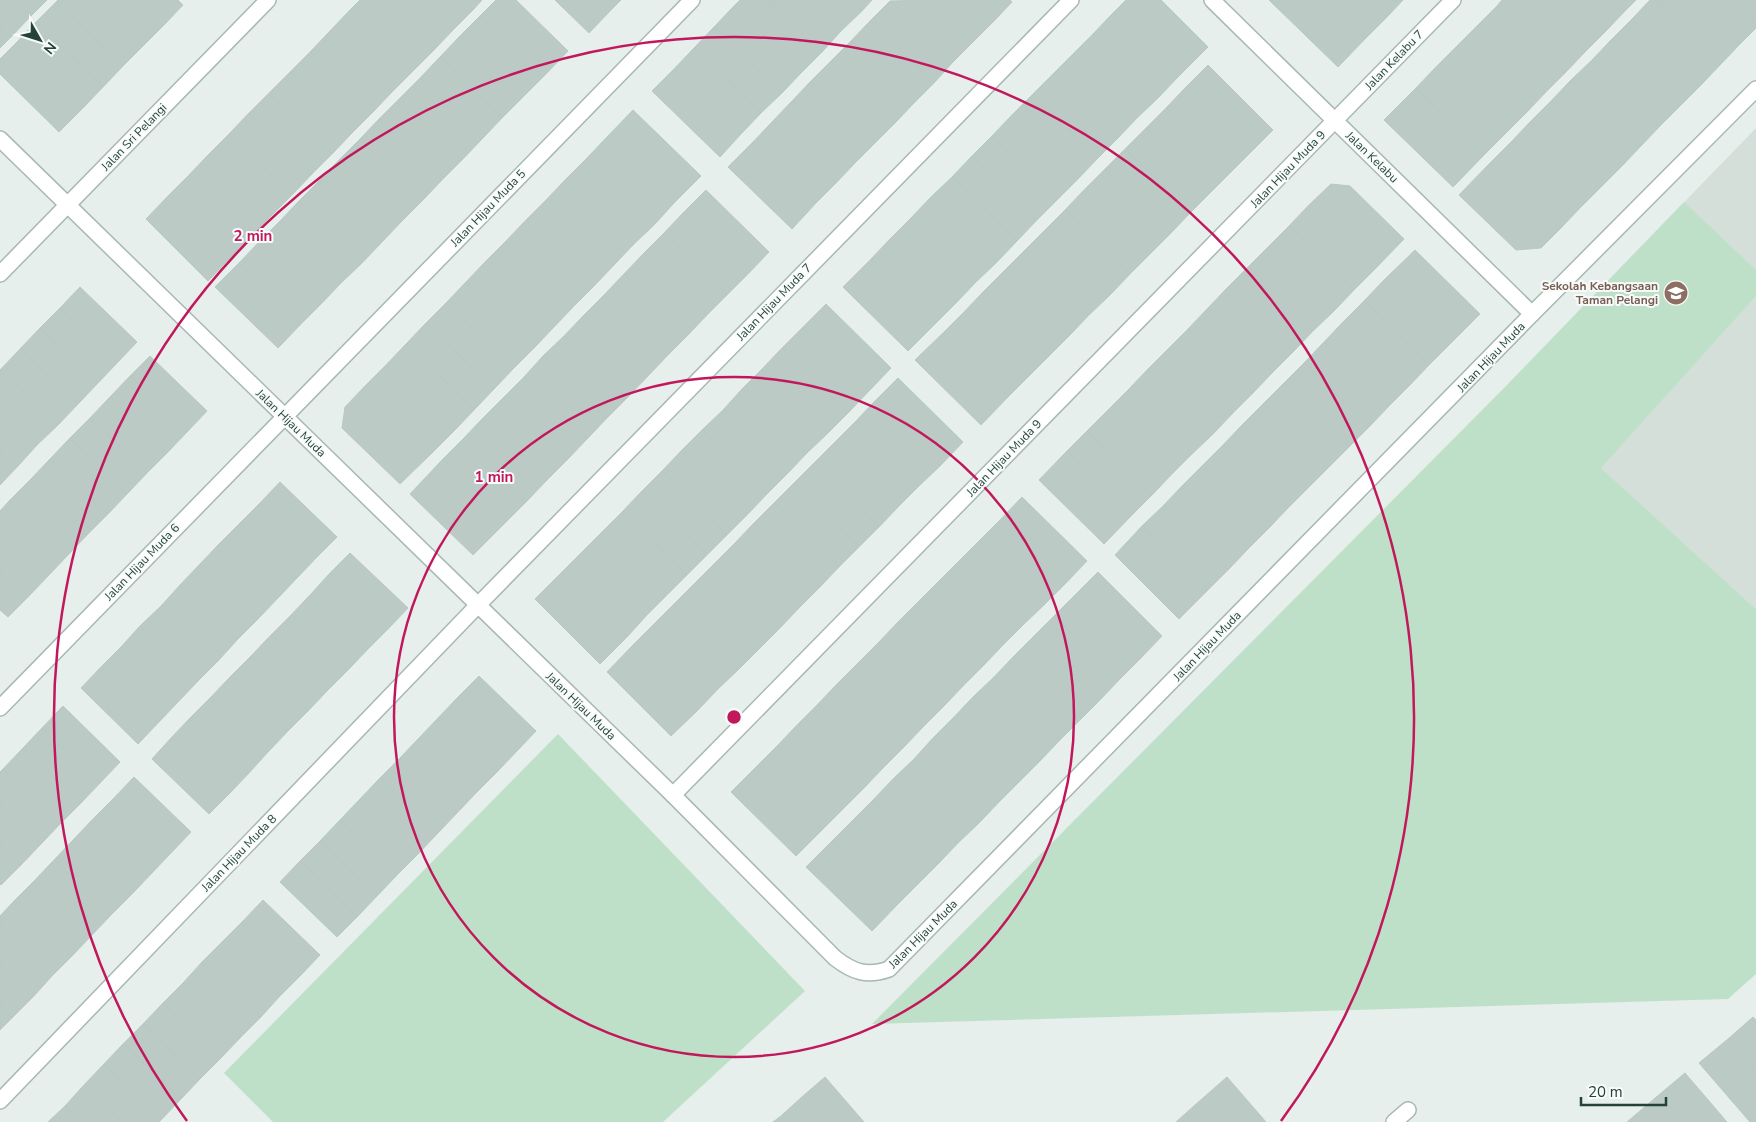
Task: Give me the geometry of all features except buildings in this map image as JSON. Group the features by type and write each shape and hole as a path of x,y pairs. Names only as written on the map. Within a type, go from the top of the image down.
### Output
{"street":[{"name":"Jalan Sri Pelangi","path":"0,274 268,0"},
{"name":"Jalan Hijau Muda 5","path":"284,416 692,0"},
{"name":"Jalan Hijau Muda 7","path":"478,605 1070,0"},
{"name":"Jalan Kelabu","path":"1212,0 1532,314"},
{"name":"Jalan Kelabu 7","path":"1335,120 1453,0"},
{"name":"Jalan Hijau Muda","path":"0,140 673,795 835,958 848,968 877,973 889,969 1532,314 1756,89"},
{"name":"Jalan Hijau Muda 9","path":"673,795 1335,120"},
{"name":"Jalan Hijau Muda 6","path":"0,708 284,416"},
{"name":"Jalan Hijau Muda 8","path":"0,1101 478,605"},
{"path":"1394,1122 1408,1110"}],"shaded area":[{"name":"Sekolah Kebangsaan Taman Pelangi","path":"1756,128 1756,609 1508,384"}],"green space":[{"path":"1684,202 1756,270 1756,296 1601,468 1756,609 1756,974 1728,999 872,1024 1508,384"},
{"path":"558,734 805,991 663,1122 273,1122 224,1073"}],"place":[{"name":"Sekolah Kebangsaan Taman Pelangi","path":"1676,293"}]}
